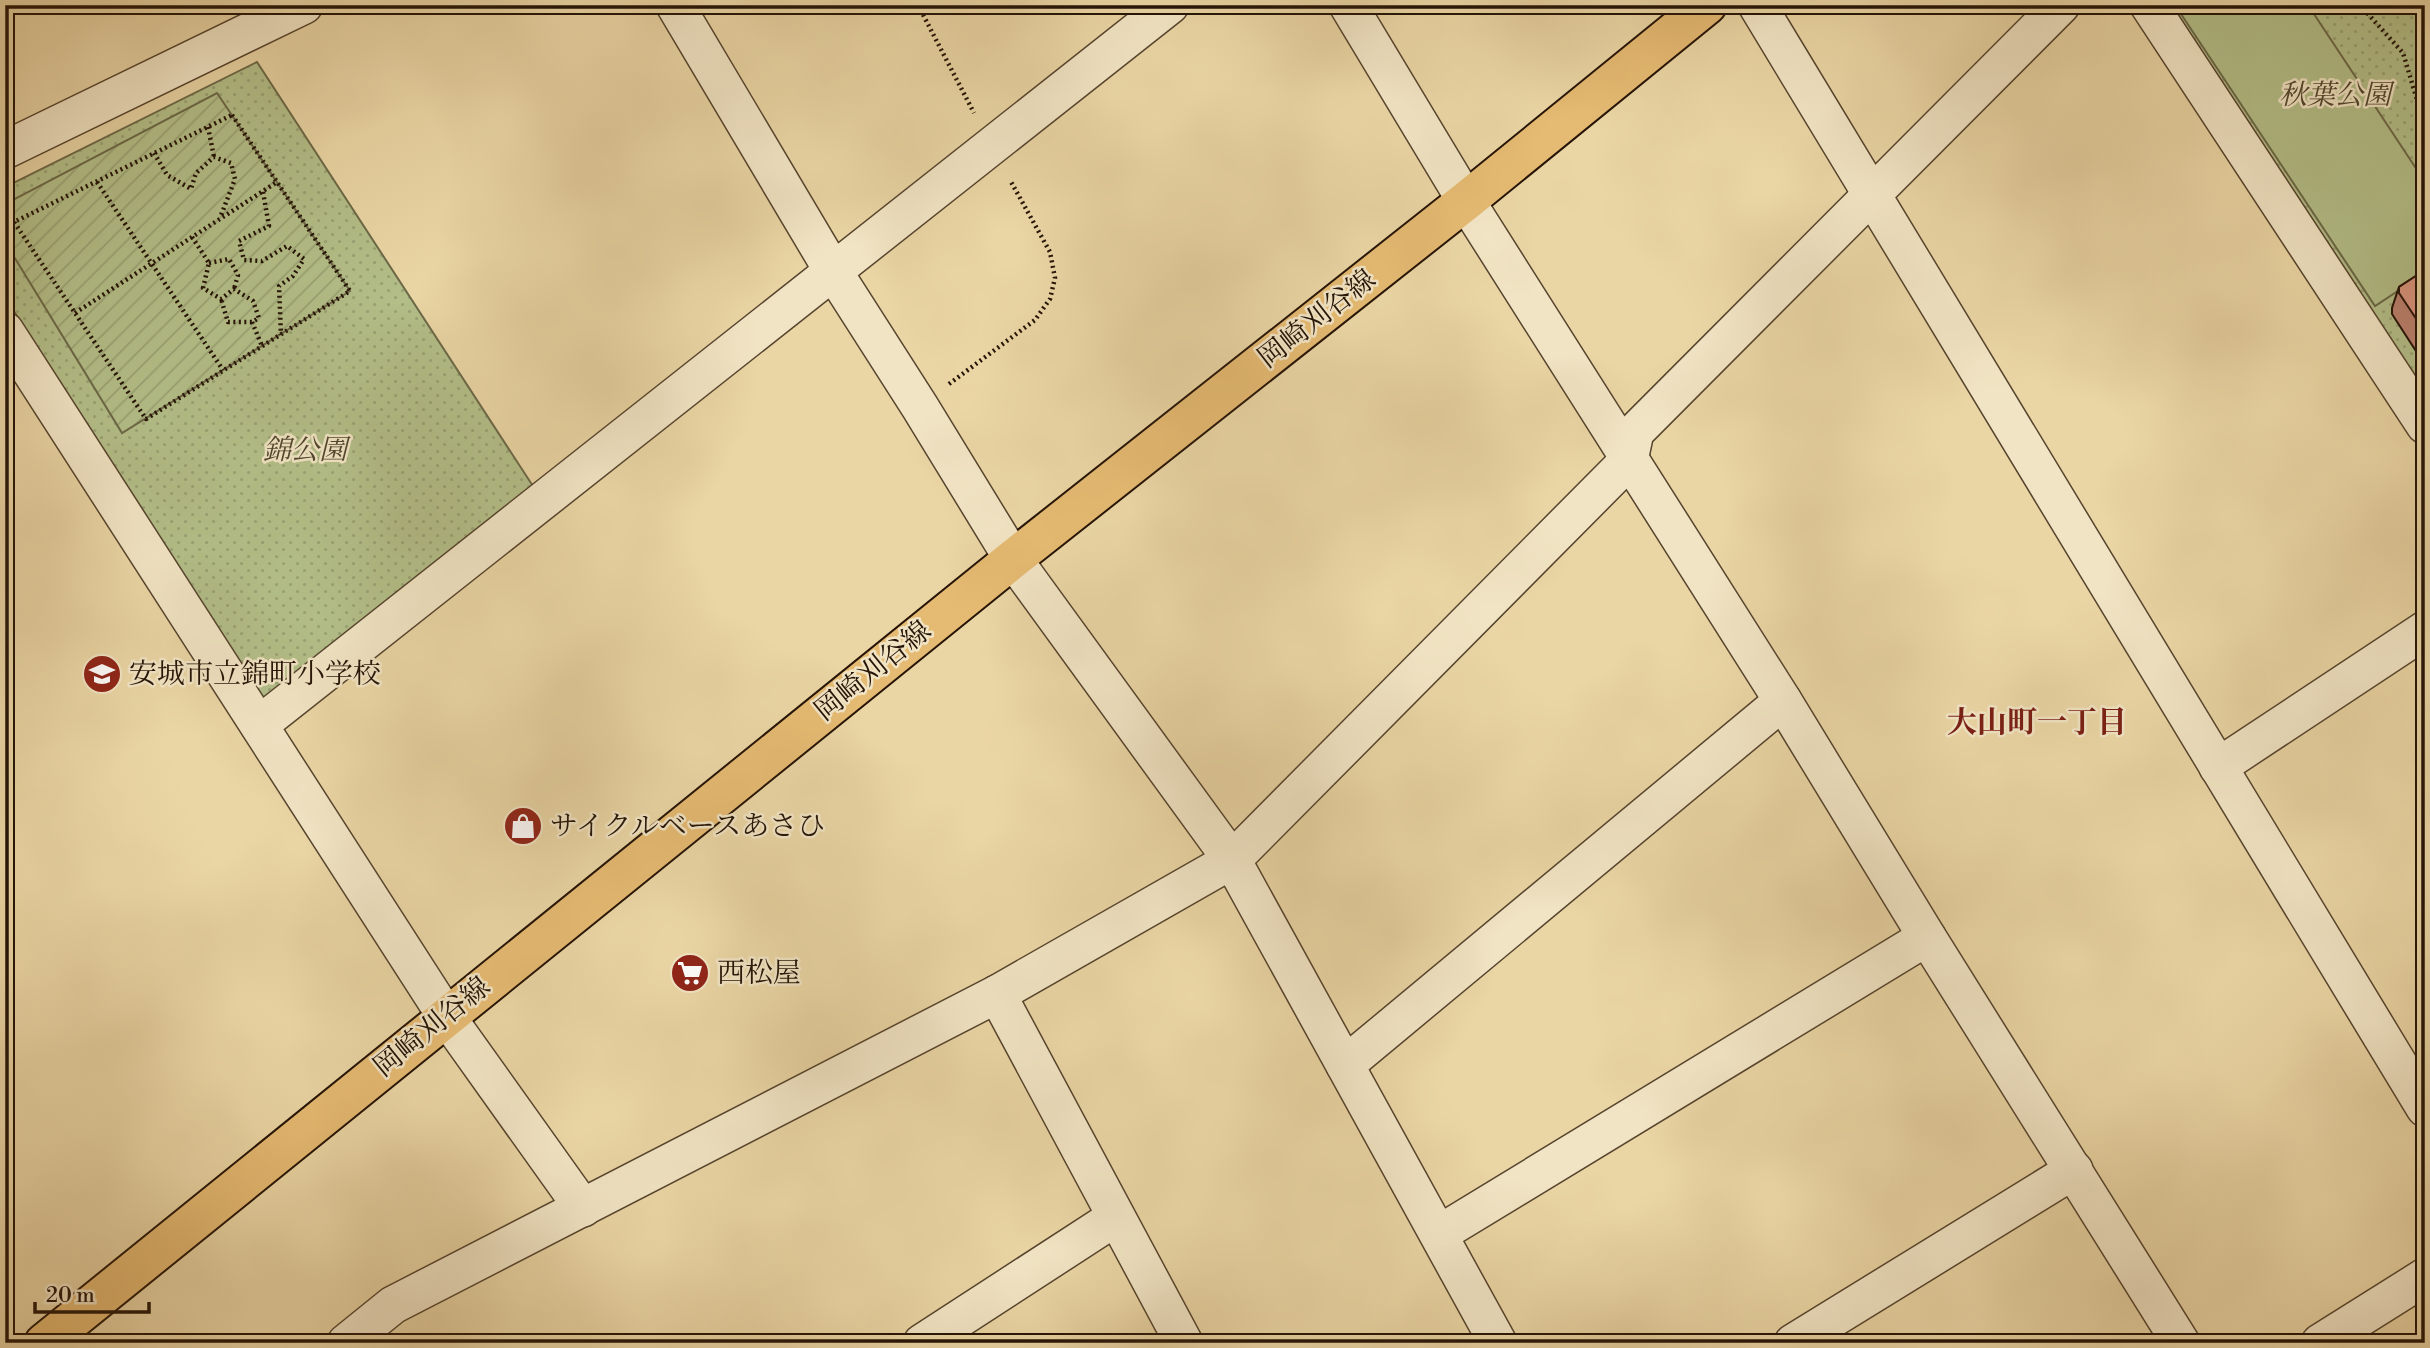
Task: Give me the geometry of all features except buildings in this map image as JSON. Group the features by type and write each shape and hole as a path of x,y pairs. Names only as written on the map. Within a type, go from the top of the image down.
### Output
{"main road":[{"name":"岡崎刈谷線","path":"44,1343 1013,559 1466,201 1707,5"}],"street":[{"path":"5,150 304,5"},
{"path":"259,725 1170,5"},
{"path":"1348,5 1466,201 1783,701 2181,1343"},
{"path":"1757,5 2425,1108"},
{"path":"346,1343 393,1305 997,994 1232,860 1629,460 1635,432 2061,5"},
{"path":"2149,5 2425,425"},
{"path":"683,9 833,271 1013,559 1232,860 1498,1343"},
{"path":"5,331 446,1016 583,1208"},
{"path":"2218,767 2425,630"},
{"path":"1345,1065 1783,701"},
{"path":"1439,1234 1927,937"},
{"path":"997,994 1184,1343"},
{"path":"1793,1343 2074,1170"},
{"path":"922,1343 1116,1217"},
{"path":"2320,1343 2425,1277"}],"path":[{"path":"918,5 1050,252 1055,278 1050,299 1035,320 920,407"},
{"path":"2360,5 2403,52 2425,126"},
{"path":"232,116 350,291 146,419 14,222 208,127 232,116"},
{"path":"208,127 214,157"},
{"path":"154,153 167,174 191,190 196,173 214,157"},
{"path":"214,157 231,163 235,179 220,219"},
{"path":"97,182 223,370"},
{"path":"75,313 277,182"},
{"path":"263,192 269,226 239,241 244,260 262,261 287,246 304,258 293,276 279,286 281,334"},
{"path":"192,237 209,263 203,288 221,299 228,322 251,322 259,318 253,301 234,289"},
{"path":"209,263 229,259 238,275 234,289 221,299"},
{"path":"251,322 262,346"}],"green space":[{"name":"秋葉公園","path":"2169,5 2425,5 2425,395"},
{"name":"秋葉公園","path":"2175,5 2308,5 2425,182 2425,273 2375,306"},
{"name":"錦公園","path":"257,62 542,500 261,701 5,297 5,187"},
{"path":"217,93 350,291 122,433 5,242 5,204"}],"place":[{"name":"安城市立錦町小学校","path":"102,674"},
{"name":"サイクルベースあさひ","path":"523,826"},
{"name":"西松屋","path":"690,973"}],"district":[{"name":"大山町一丁目","path":"2037,723"}]}
